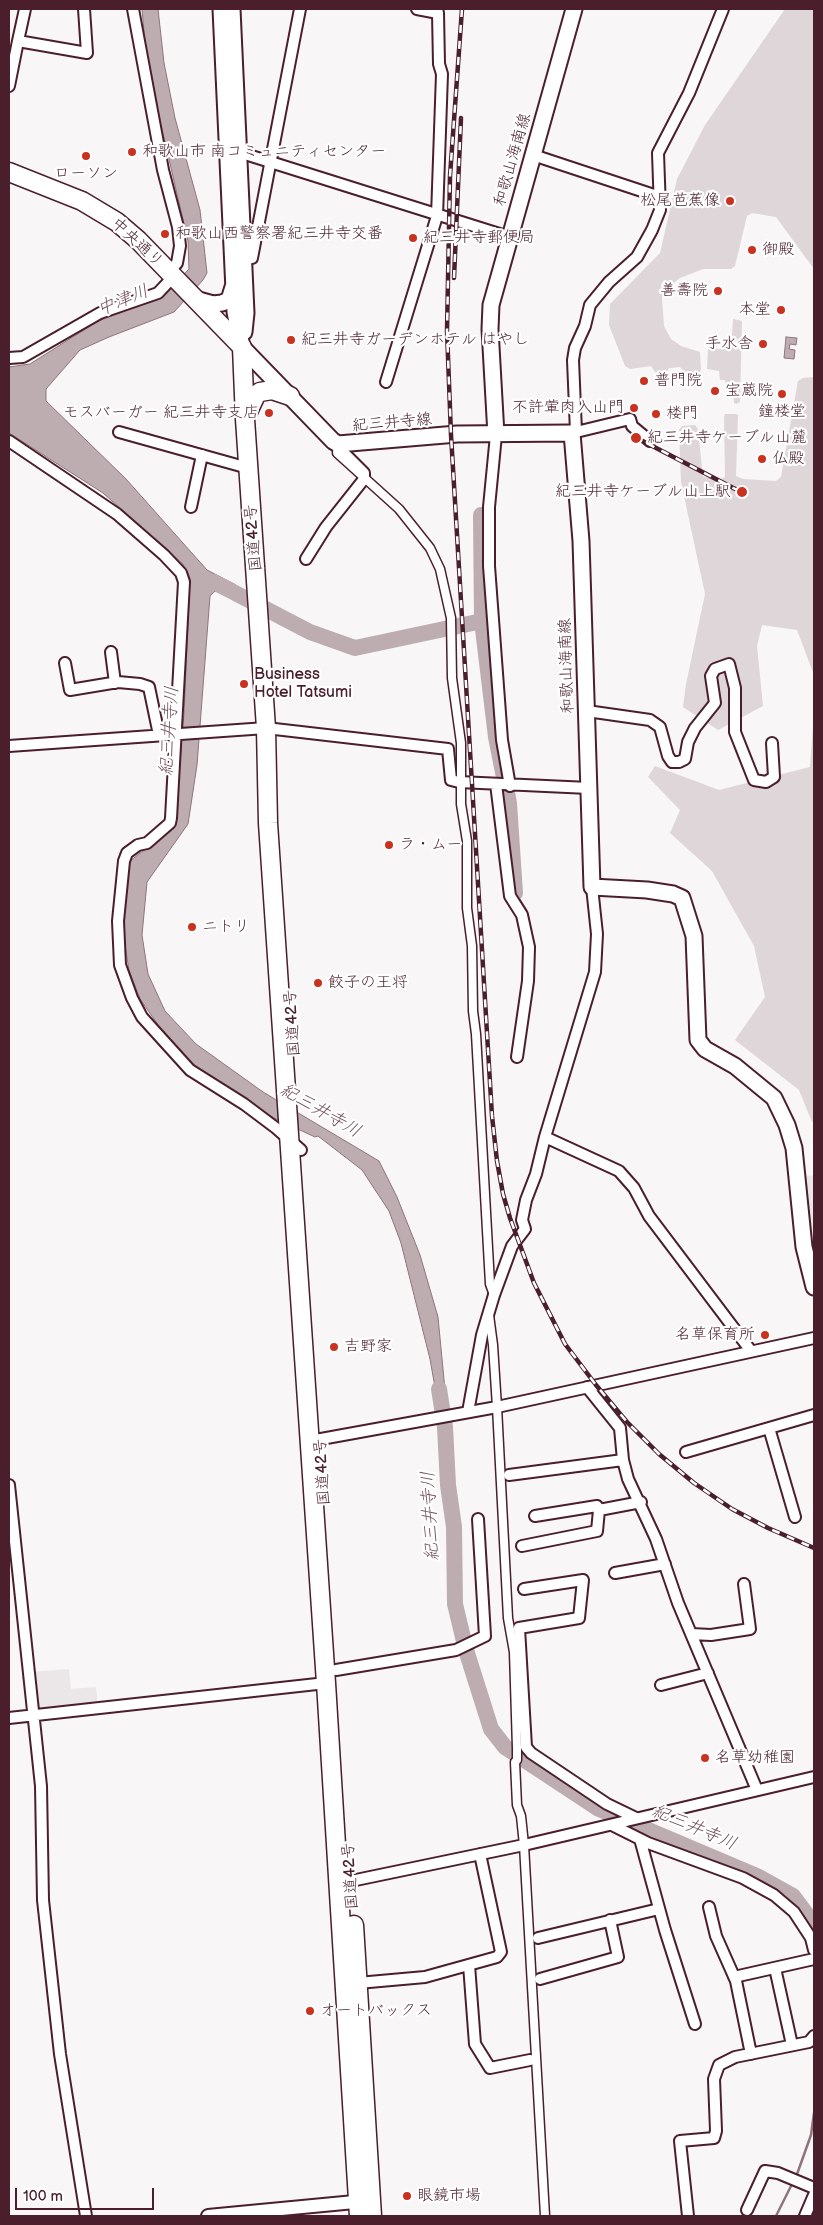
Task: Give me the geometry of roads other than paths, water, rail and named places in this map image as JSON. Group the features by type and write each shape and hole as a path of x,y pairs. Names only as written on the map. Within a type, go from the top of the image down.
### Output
{"highway":[{"name":"中央通り","path":"9,172 74,197 107,215 138,240 193,299 242,347"},
{"name":"国道42号","path":"242,347 248,468 258,590 266,728 268,823 293,1105 365,2209"},
{"path":"245,419 256,395 260,392 272,390 290,396"},
{"name":"国道42号","path":"345,1881 358,1983 365,2209"}],"main road":[{"path":"222,9 243,259 246,312 242,347"},
{"path":"232,9 233,280 235,312 242,347"},
{"name":"和歌山海南線","path":"496,435 490,330 492,305 509,237 574,9"},
{"path":"193,299 213,304 226,302 231,297 233,280"},
{"name":"紀三井寺線","path":"242,347 333,441 341,444 457,434 496,435"},
{"path":"496,435 574,432"},
{"name":"和歌山海南線","path":"574,432 581,541 592,887"},
{"path":"592,887 646,890 673,894 682,898 694,936 698,1040 704,1049 735,1066 774,1098 787,1125 794,1148 804,1247 814,1287"}],"street":[{"path":"9,86 25,9"},
{"path":"18,41 86,53 84,9"},
{"path":"9,358 22,357 100,314 158,293 173,276 180,246 178,227 163,170 132,9"},
{"path":"243,259 252,258 300,9"},
{"path":"386,382 437,216 442,74 439,64 438,13 417,9"},
{"path":"650,441 632,426 630,419 574,432 573,360 575,348 585,326 590,305 609,282 637,257 646,243 660,210 658,153 689,93 723,9"},
{"path":"233,154 245,154 437,216 509,237"},
{"path":"533,155 660,197"},
{"path":"119,432 248,468"},
{"path":"496,435 489,507 489,566 502,740 510,786"},
{"path":"9,441 117,514 164,555 181,573 184,582 178,734 170,823 147,843 138,845 127,853 124,860 118,921 120,965 132,998 142,1017 190,1070 244,1104 295,1140"},
{"path":"306,559 326,527 364,480 364,473 343,452 341,444"},
{"path":"191,507 202,456"},
{"path":"364,480 398,509 430,548 440,569 451,618 452,678 461,744 459,782 467,841 468,864 466,879 472,946 473,1011 490,1284 494,1295"},
{"path":"111,652 115,683"},
{"path":"65,663 70,690 115,683 140,684 149,687 159,735"},
{"path":"586,711 650,720 660,727 668,756 672,762 679,762 685,759 688,742 695,728 715,703 711,676 715,669 728,664 735,688 735,732 754,780 766,782 774,777 772,743"},
{"path":"9,746 266,728 448,750 451,780 459,782 510,786 589,788"},
{"path":"496,784 510,896 522,915 529,947 528,981 517,1057"},
{"path":"468,1412 482,1335 512,1246 525,1229 522,1220 526,1200 536,1174 545,1137 595,972 597,934 592,887"},
{"path":"545,1137 619,1171 634,1188 649,1216 751,1351"},
{"path":"489,1315 498,1407 508,1618 514,1652 517,1805 521,1816 524,1845 545,2216"},
{"path":"316,1440 498,1407 814,1338"},
{"path":"587,1387 620,1428 623,1460 628,1479 641,1502 691,1634 757,1790"},
{"path":"686,1452 814,1415"},
{"path":"769,1428 795,1517"},
{"path":"509,1475 623,1460"},
{"path":"9,1485 41,1786 46,1919 60,2054 86,2216"},
{"path":"599,1510 641,1502"},
{"path":"522,1546 598,1532 599,1510 597,1506 535,1516"},
{"path":"9,1718 331,1676 456,1650 485,1636 478,1519"},
{"path":"615,1573 665,1564"},
{"path":"524,1589 584,1580 579,1618 519,1628 526,1747 531,1753 607,1804 636,1818"},
{"path":"691,1634 711,1635 750,1629 744,1584"},
{"path":"661,1685 708,1673"},
{"path":"345,1881 524,1845 814,1777"},
{"path":"614,1825 640,1839 743,1878 774,1895 794,1912 811,1938 814,1950"},
{"path":"640,1839 694,2024"},
{"path":"358,1983 425,1977 497,1957 500,1952 480,1854"},
{"path":"709,1907 716,1936 734,1977 751,2054"},
{"path":"538,1938 659,1909"},
{"path":"540,1979 618,1957 610,1920"},
{"path":"734,1977 814,1959"},
{"path":"469,1965 475,2044 490,2068 530,2060"},
{"path":"775,1968 792,2045"},
{"path":"688,2216 680,2141 714,2138 716,2130 714,2079 720,2065 735,2057 809,2042 814,2036"},
{"path":"747,2210 765,2171 778,2173 814,2188"},
{"path":"805,2216 814,2195"},
{"path":"208,2216 365,2209"}],"waterway":[{"path":"481,515 482,621 496,737 509,803 515,893"},
{"path":"214,582 310,632 355,648 482,621"},
{"path":"515,893 526,910 534,946 533,974"},
{"name":"紀三井寺川","path":"439,1389 445,1427 448,1485 454,1527 455,1604 466,1650 491,1729 505,1747 599,1809 757,1876 793,1896 814,1924"},
{"path":"796,2177 811,2135 814,2113"},
{"path":"776,2216 793,2182"}],"railway":[{"path":"462,9 450,176 447,331 451,435 492,1116 503,1194 534,1283 565,1344 627,1422 659,1454 694,1483 732,1509 768,1528 814,1548"},
{"path":"454,278 461,118"},
{"path":"633,436 741,492"}],"place":[{"name":"和歌山市 南コミュニティセンター","path":"132,152"},
{"name":"ローソン","path":"86,156"},
{"name":"松尾芭蕉像","path":"730,201"},
{"name":"和歌山西警察署紀三井寺交番","path":"165,234"},
{"name":"紀三井寺郵便局","path":"413,238"},
{"name":"御殿","path":"752,250"},
{"name":"善壽院","path":"718,291"},
{"name":"本堂","path":"781,310"},
{"name":"紀三井寺ガーデンホテル はやし","path":"291,340"},
{"name":"手水舎","path":"763,344"},
{"name":"普門院","path":"644,381"},
{"name":"宝蔵院","path":"715,391"},
{"name":"鐘楼堂","path":"782,394"},
{"name":"不許葷肉入山門","path":"634,408"},
{"name":"モスバーガー 紀三井寺支店","path":"269,413"},
{"name":"楼門","path":"656,414"},
{"name":"紀三井寺ケーブル山麓","path":"636,438"},
{"name":"仏殿","path":"762,459"},
{"name":"紀三井寺ケーブル山上駅","path":"742,492"},
{"name":"Business Hotel Tatsumi","path":"244,684"},
{"name":"ラ・ムー","path":"389,845"},
{"name":"ニトリ","path":"192,927"},
{"name":"餃子の王将","path":"318,983"},
{"name":"名草保育所","path":"765,1335"},
{"name":"吉野家","path":"334,1347"},
{"name":"名草幼稚園","path":"705,1758"},
{"name":"オートバックス","path":"310,2011"},
{"name":"眼鏡市場","path":"407,2196"}],"water label":[{"name":"中津川","path":"123,301"}]}
